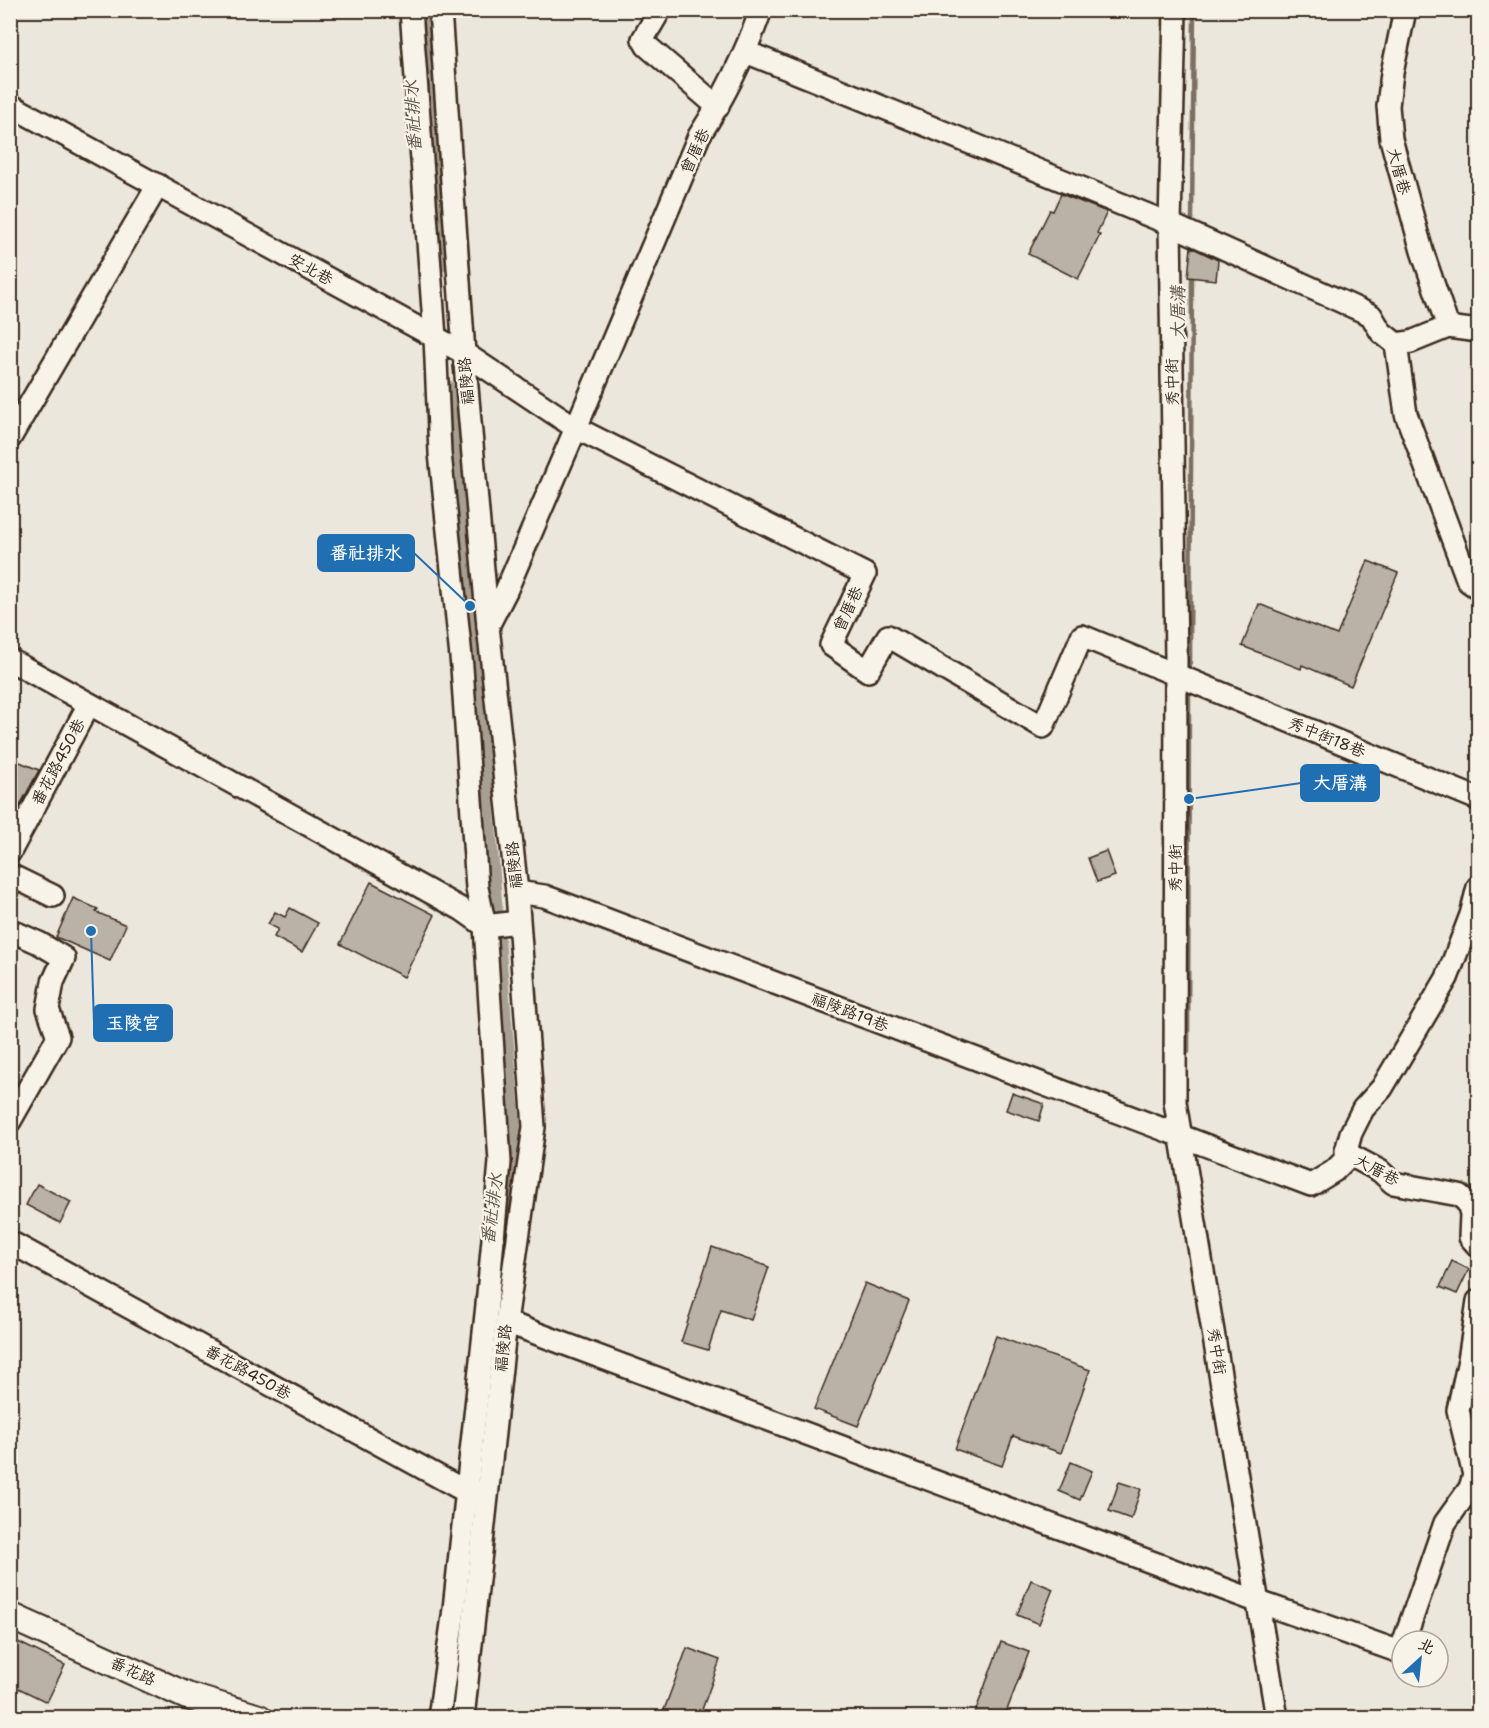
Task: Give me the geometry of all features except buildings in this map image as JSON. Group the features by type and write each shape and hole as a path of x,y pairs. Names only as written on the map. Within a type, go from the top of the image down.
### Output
{"main road":[{"name":"番花路","path":"10,1616 187,1696 259,1718"}],"street":[{"path":"411,10 435,337 440,453 462,667 477,888 485,926 500,1162 454,1609 439,1718"},
{"name":"福陵路","path":"440,10 464,353 488,626 517,892 534,1127 506,1322 463,1718"},
{"path":"660,10 643,39 647,46 718,107"},
{"name":"曾厝巷","path":"488,626 506,591 699,136 718,107 746,51 761,10"},
{"name":"秀中街","path":"1175,10 1170,224 1176,674 1175,1102 1277,1718"},
{"name":"大厝巷","path":"1405,10 1392,73 1388,106 1391,139 1422,250 1448,327"},
{"path":"746,51 1170,224 1371,315 1381,332 1396,344 1406,414 1468,581 1479,588"},
{"name":"安北巷","path":"10,105 464,353"},
{"path":"10,438 158,184"},
{"path":"1396,344 1411,342 1448,327 1479,331"},
{"name":"曾厝巷","path":"464,353 576,428 865,574 831,645 868,671 888,636 1043,727 1082,636 1176,674"},
{"path":"10,660 460,909 485,926 518,922"},
{"name":"秀中街18巷","path":"1176,674 1479,799"},
{"name":"番花路450巷","path":"10,852 89,704"},
{"path":"10,875 53,896"},
{"path":"1350,1155 1346,1151 1351,1133 1363,1109 1382,1088 1447,978 1479,887"},
{"name":"福陵路19巷","path":"517,892 544,896 1182,1138"},
{"path":"10,930 39,943 64,958 53,982 48,1009 58,1037 13,1111"},
{"name":"大厝巷","path":"1182,1138 1311,1185 1334,1171 1350,1155 1380,1171 1393,1183 1459,1195 1468,1203 1471,1214 1470,1237 1479,1245"},
{"name":"番花路450巷","path":"10,1242 486,1502"},
{"path":"1408,1629 1445,1523 1470,1488 1473,1475 1468,1411 1469,1360 1479,1301"},
{"path":"506,1322 1259,1602 1390,1648"}],"waterway":[{"name":"番社排水","path":"427,10 440,264"},
{"name":"大厝溝","path":"1192,220 1194,10"},
{"name":"大厝溝","path":"1190,666 1192,273"},
{"name":"番社排水","path":"446,387 470,606 495,912"},
{"name":"大厝溝","path":"1188,1052 1189,693"},
{"name":"番社排水","path":"497,938 516,1166 508,1239"}],"place":[{"name":"番社排水","path":"470,606"},
{"name":"大厝溝","path":"1189,799"},
{"name":"玉陵宮","path":"91,931"}]}
